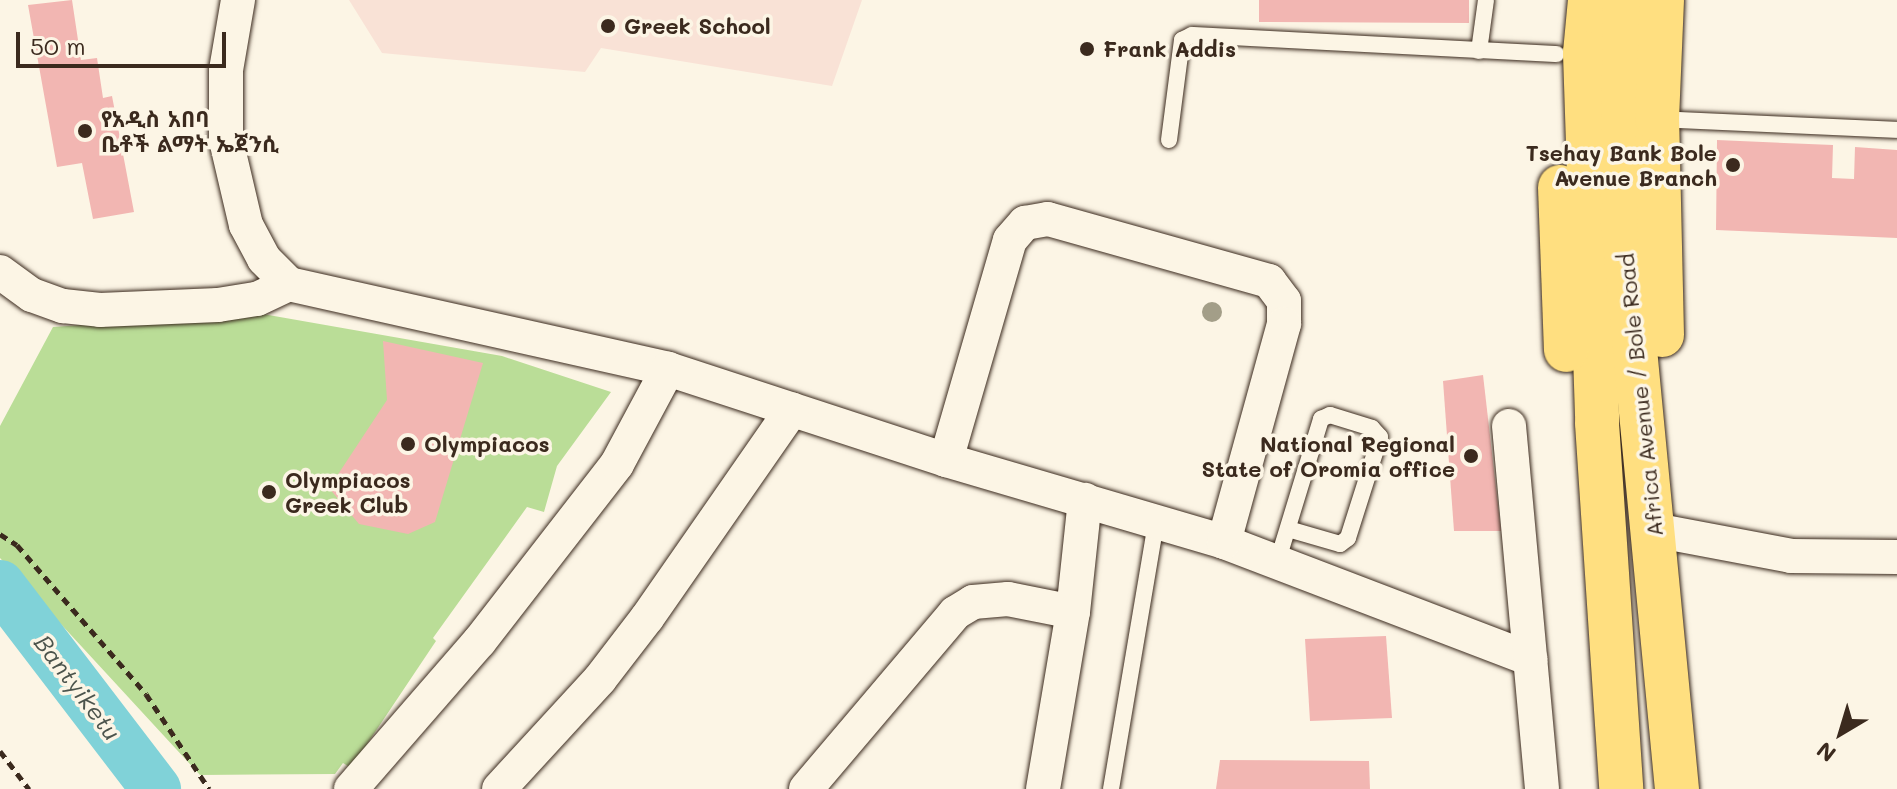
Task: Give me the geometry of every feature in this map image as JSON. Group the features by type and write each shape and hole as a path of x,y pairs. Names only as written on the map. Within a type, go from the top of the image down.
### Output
{"main road":[{"path":"1561,0 1557,54 1561,275 1569,385 1575,413 1599,448"},
{"name":"Africa Avenue / Bole Road","path":"1590,0 1585,53 1599,448 1621,789"},
{"name":"Africa Avenue / Bole Road","path":"1625,0 1622,213 1677,789"},
{"path":"1645,442 1659,409 1664,378 1657,119 1662,0"},
{"path":"1609,615 1662,609"}],"street":[{"path":"238,0 226,70 226,140 246,225 264,259 289,284 668,369 946,460 1224,542 1530,659"},
{"path":"946,460 1010,240 1025,223 1048,219 1269,281 1284,301 1284,324 1224,542"},
{"path":"0,272 32,295 63,306 100,310 218,305 257,299 289,284"},
{"path":"351,789 479,642 617,464 668,369"},
{"path":"499,789 600,679 655,606 792,409"},
{"path":"1509,426 1542,789"},
{"path":"1043,789 1073,612 1085,500"},
{"path":"1654,530 1791,556 1897,557"},
{"path":"806,789 955,613 973,602 1008,599 1073,612"}],"lane":[{"path":"1479,51 1486,0"},
{"path":"1169,140 1182,40 1192,35 1557,54"},
{"path":"1657,119 1897,130"},
{"path":"1277,563 1321,419 1330,415 1372,428 1380,437 1348,538 1340,544 1288,529"},
{"path":"1111,789 1156,522"}],"path":[{"path":"0,534 17,545 146,694 209,789"},
{"path":"0,751 29,789"}],"shaded area":[{"name":"Greek School","path":"349,0 862,0 832,86 601,48 585,72 382,53"}],"green space":[{"name":"Olympiacos Greek Club","path":"257,313 502,356 611,392 557,466 544,512 527,507 433,638 436,641 351,768 343,763 335,774 200,775 0,558 0,426 53,327"}],"building":[{"name":"የአዲስ አበባ ቤቶች ልማት ኤጀንሲ","path":"72,0 81,60 97,58 103,98 112,96 134,212 93,219 82,163 57,167 28,5"},
{"path":"1259,0 1469,0 1469,23 1259,22"},
{"path":"1717,140 1833,145 1832,178 1854,179 1855,147 1897,150 1897,238 1716,230"},
{"name":"Olympiacos","path":"383,341 483,363 435,522 408,534 359,524 329,488 387,400"},
{"name":"National Regional State of Oromia office","path":"1483,375 1501,531 1454,531 1443,381"},
{"path":"1386,636 1392,718 1310,721 1305,639"},
{"path":"1220,760 1369,761 1370,789 1216,789"}],"waterway":[{"name":"Bantyiketu","path":"0,585 156,789"}],"place":[{"name":"Greek School","path":"608,26"},
{"name":"Frank Addis","path":"1087,49"},
{"name":"የአዲስ አበባ ቤቶች ልማት ኤጀንሲ","path":"85,131"},
{"name":"Tsehay Bank Bole Avenue Branch","path":"1733,165"},
{"name":"Olympiacos","path":"408,444"},
{"name":"National Regional State of Oromia office","path":"1471,456"},
{"name":"Olympiacos Greek Club","path":"269,492"}]}
